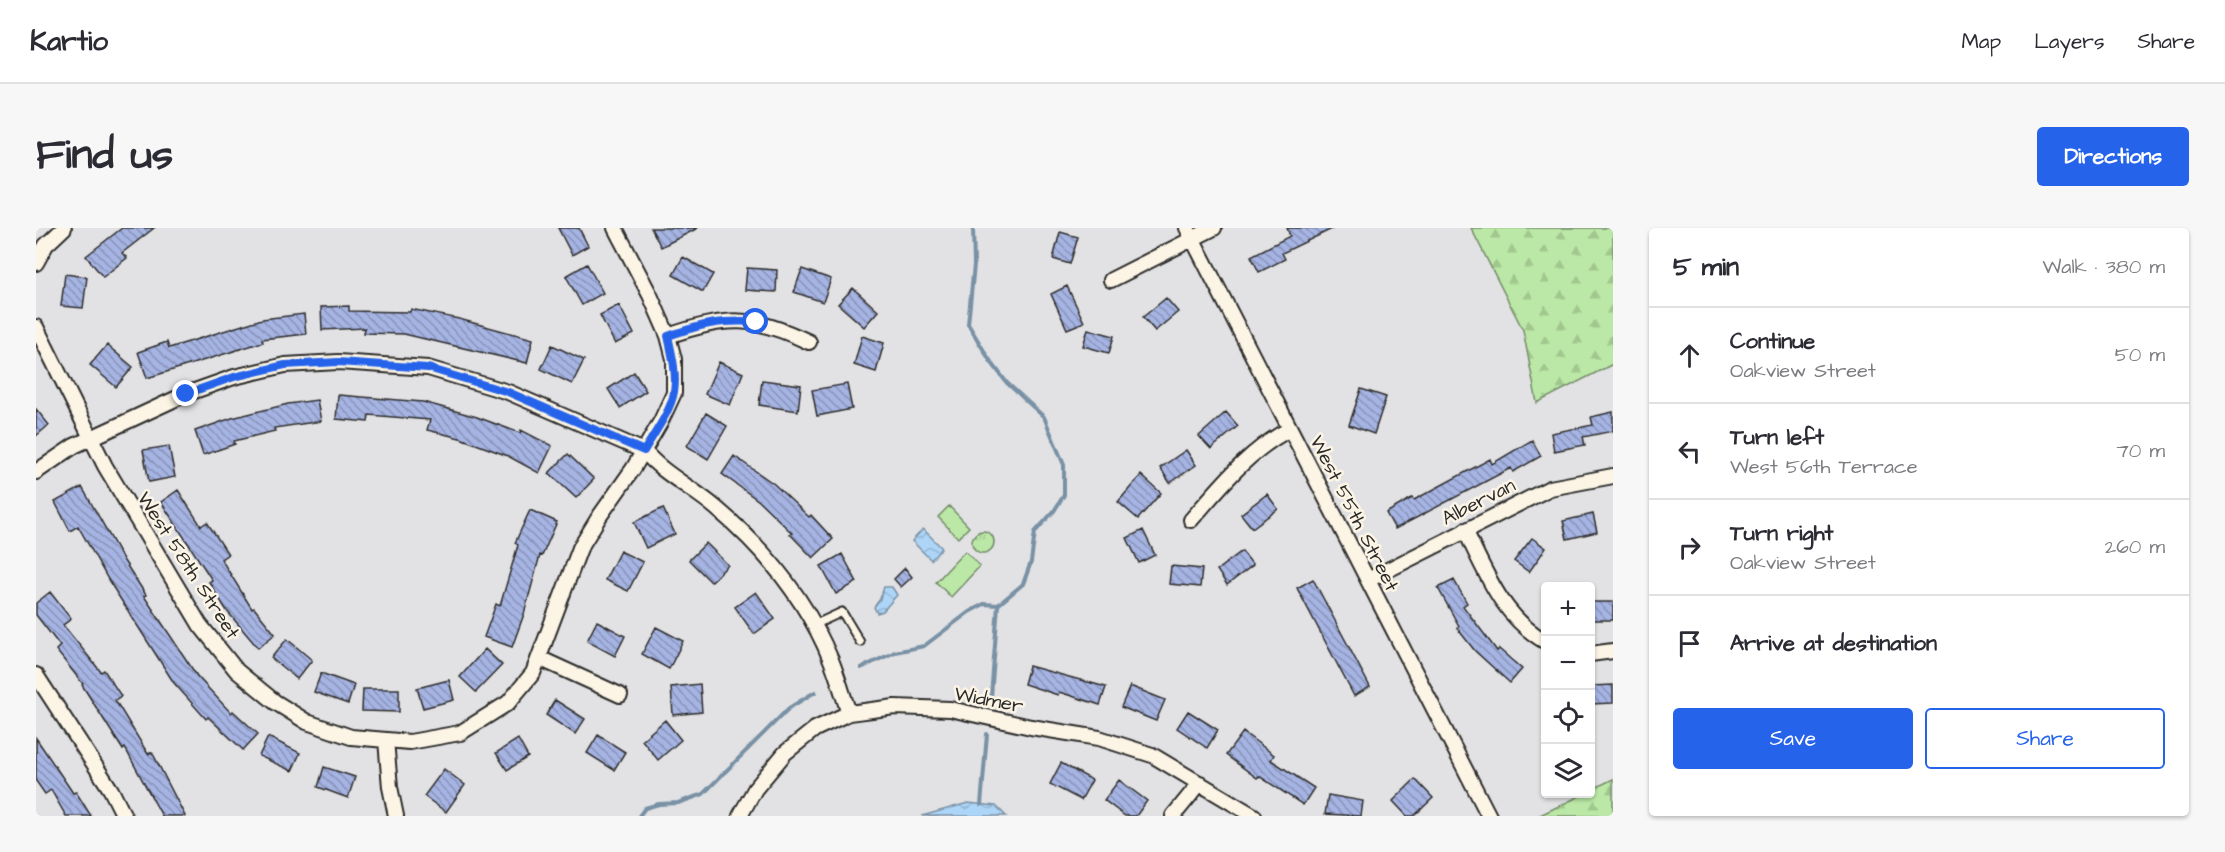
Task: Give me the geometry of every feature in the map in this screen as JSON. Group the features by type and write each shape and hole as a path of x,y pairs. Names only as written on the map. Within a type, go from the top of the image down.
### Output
{"street":[{"path":"36,263 46,245 64,228"},
{"name":"West 58th Street","path":"36,327 90,438 170,578 200,625 237,671 275,702 307,722 351,737 410,742 460,733 508,703 533,673 580,549 598,517 644,451 674,393 674,359 668,336 650,295 615,228"},
{"path":"1111,280 1189,234 1215,228"},
{"name":"West 55th Street","path":"1189,234 1489,816"},
{"path":"668,336 703,324 728,320 756,322 780,328 809,342"},
{"path":"36,472 90,438 186,394 234,377 285,365 338,362 428,368 508,392 644,451 652,461 697,492 738,527 780,571 814,625 832,662 849,713"},
{"path":"1191,520 1240,464 1290,429"},
{"name":"Albervan","path":"1368,580 1550,488 1613,476"},
{"path":"1465,530 1503,604 1527,630 1541,639"},
{"path":"1595,653 1613,651"},
{"path":"539,658 620,695"},
{"path":"36,675 111,790 124,816"},
{"name":"Widmer","path":"740,816 755,789 785,753 815,729 849,713 895,707 950,710 1099,738 1152,755 1254,816"},
{"path":"386,740 390,787 396,816"},
{"path":"1173,816 1200,783"}],"lane":[{"path":"814,625 842,612 860,642"}],"green space":[{"path":"1471,228 1613,228 1613,364 1537,403 1523,330"},
{"path":"949,506 969,527 958,538 938,517"},
{"path":"983,531 991,534 994,542 991,550 983,553 975,550 972,542 975,534"},
{"path":"965,551 980,566 951,597 936,582"},
{"path":"1613,779 1613,816 1538,816 1576,798 1595,798 1595,788"}],"water":[{"path":"923,529 942,548 931,560 912,541"},
{"path":"884,587 892,587 897,595 883,611 877,613 874,607"},
{"path":"968,803 996,806 1006,816 922,816"}],"building":[{"path":"122,228 154,228 122,253 127,258 103,277 86,256"},
{"path":"558,228 579,228 588,246 572,255"},
{"path":"651,228 698,228 661,247"},
{"path":"1287,228 1334,228 1282,253 1285,259 1259,272 1251,256 1290,236"},
{"path":"1060,232 1078,237 1070,264 1053,259"},
{"path":"683,257 713,274 703,292 673,275"},
{"path":"587,264 603,293 582,305 566,276"},
{"path":"747,268 777,270 776,292 745,290"},
{"path":"802,269 831,279 823,302 794,292"},
{"path":"65,274 87,277 83,308 61,306"},
{"path":"1067,286 1084,322 1067,329 1051,294"},
{"path":"853,288 878,311 864,327 838,304"},
{"path":"1166,298 1178,312 1155,331 1143,317"},
{"path":"619,305 634,334 615,344 600,315"},
{"path":"349,306 349,311 410,312 411,309 533,339 527,363 404,334 364,333 365,328 322,330 321,307"},
{"path":"304,314 306,334 262,339 263,342 147,378 138,352 167,342 169,348 262,319"},
{"path":"1088,329 1114,336 1109,353 1083,346"},
{"path":"862,336 884,343 876,372 854,365"},
{"path":"107,345 133,367 116,387 90,365"},
{"path":"552,345 584,360 572,384 541,369"},
{"path":"719,362 743,373 730,405 705,394"},
{"path":"634,372 646,391 620,408 608,389"},
{"path":"762,380 801,385 798,411 759,405"},
{"path":"847,384 852,409 817,416 812,390"},
{"path":"1361,389 1386,397 1374,434 1349,425"},
{"path":"338,395 423,402 477,417 520,433 521,430 552,446 539,473 508,456 460,438 427,430 430,420 369,415 368,422 336,419"},
{"path":"317,400 321,421 274,428 275,431 234,441 235,444 203,455 195,431 232,418 288,404"},
{"path":"36,409 49,425 36,436"},
{"path":"1226,412 1238,426 1211,449 1199,436"},
{"path":"1613,412 1613,431 1583,437 1585,445 1554,451 1551,433 1593,425 1591,417"},
{"path":"706,413 727,426 708,459 687,446"},
{"path":"1532,440 1541,456 1513,472 1511,468 1395,529 1386,513 1490,459 1492,464"},
{"path":"169,446 175,477 149,482 143,450"},
{"path":"1186,450 1196,465 1170,483 1160,468"},
{"path":"568,454 594,479 576,498 549,473"},
{"path":"734,456 774,484 809,517 811,515 833,539 813,558 790,534 792,533 759,501 722,474"},
{"path":"1141,475 1161,493 1138,519 1118,502"},
{"path":"82,487 146,595 144,596 197,676 231,713 233,711 258,734 243,750 208,717 206,719 174,683 109,581 78,526 70,531 55,502"},
{"path":"178,490 201,526 207,522 228,554 221,559 252,609 254,608 275,634 258,648 227,611 209,582 212,580 161,502"},
{"path":"1267,494 1278,509 1252,528 1241,514"},
{"path":"663,508 675,534 646,548 634,522"},
{"path":"530,510 557,522 542,556 540,555 524,614 512,647 484,637 496,604 500,606 518,545 515,543"},
{"path":"1593,514 1597,532 1567,539 1563,521"},
{"path":"1143,530 1155,555 1139,563 1127,538"},
{"path":"1532,538 1546,548 1529,572 1514,561"},
{"path":"706,543 728,565 711,582 689,560"},
{"path":"620,551 643,562 628,591 605,580"},
{"path":"1242,551 1253,565 1227,585 1217,570"},
{"path":"842,554 857,582 836,594 821,566"},
{"path":"1171,566 1202,569 1200,587 1169,584"},
{"path":"905,568 912,577 901,587 894,579"},
{"path":"1313,579 1370,687 1354,696 1297,588"},
{"path":"1454,580 1467,603 1463,606 1497,651 1499,649 1522,669 1510,683 1475,651 1457,628 1459,626 1438,588"},
{"path":"50,592 71,619 63,625 101,672 104,670 121,696 115,700 148,754 152,752 185,816 162,816 125,748 123,750 83,684 56,650 60,646 36,615 36,603"},
{"path":"756,592 775,619 754,634 735,607"},
{"path":"1595,602 1613,602 1613,620 1595,620"},
{"path":"597,621 625,636 615,656 587,641"},
{"path":"656,627 683,641 669,669 642,654"},
{"path":"287,639 312,660 297,679 271,658"},
{"path":"485,649 502,665 476,692 460,677"},
{"path":"1029,666 1106,687 1100,705 1024,684"},
{"path":"321,673 354,685 348,704 314,692"},
{"path":"449,680 454,700 423,708 417,688"},
{"path":"700,684 702,712 673,715 671,687"},
{"path":"1613,685 1613,703 1595,704 1595,686"},
{"path":"1130,686 1165,700 1156,721 1121,707"},
{"path":"363,689 399,689 399,712 362,711"},
{"path":"555,700 585,719 575,734 546,715"},
{"path":"1188,711 1218,730 1207,748 1177,728"},
{"path":"665,720 681,740 658,760 642,740"},
{"path":"1243,732 1274,755 1271,760 1314,788 1303,805 1259,776 1257,778 1226,755"},
{"path":"598,735 625,752 614,770 587,753"},
{"path":"268,737 300,753 292,771 259,756"},
{"path":"36,738 91,816 66,816 51,790 45,794 36,781"},
{"path":"518,739 528,757 507,770 496,753"},
{"path":"1061,763 1092,780 1081,800 1050,784"},
{"path":"324,767 355,777 348,798 318,787"},
{"path":"444,769 465,785 446,812 424,796"},
{"path":"1415,779 1433,798 1414,816 1407,816 1393,801"},
{"path":"1119,780 1147,801 1136,816 1125,816 1104,800"},
{"path":"1328,795 1363,801 1361,816 1325,814"}],"waterway":[{"path":"973,228 974,265 968,324 1007,383 1044,417 1064,465 1064,495 1054,511 1035,532 1031,562 1023,584 998,605 991,697"},
{"path":"861,668 895,652 924,646 969,612 984,604 998,605"},
{"path":"639,816 645,808 659,804 678,803 703,794 789,708 815,692"},
{"path":"981,805 987,734"}],"route":[{"path":"186,394 234,377 285,365 338,362 428,368 508,392 559,412 644,451 674,393 674,359 668,336 703,324 728,320 756,322"}]}
